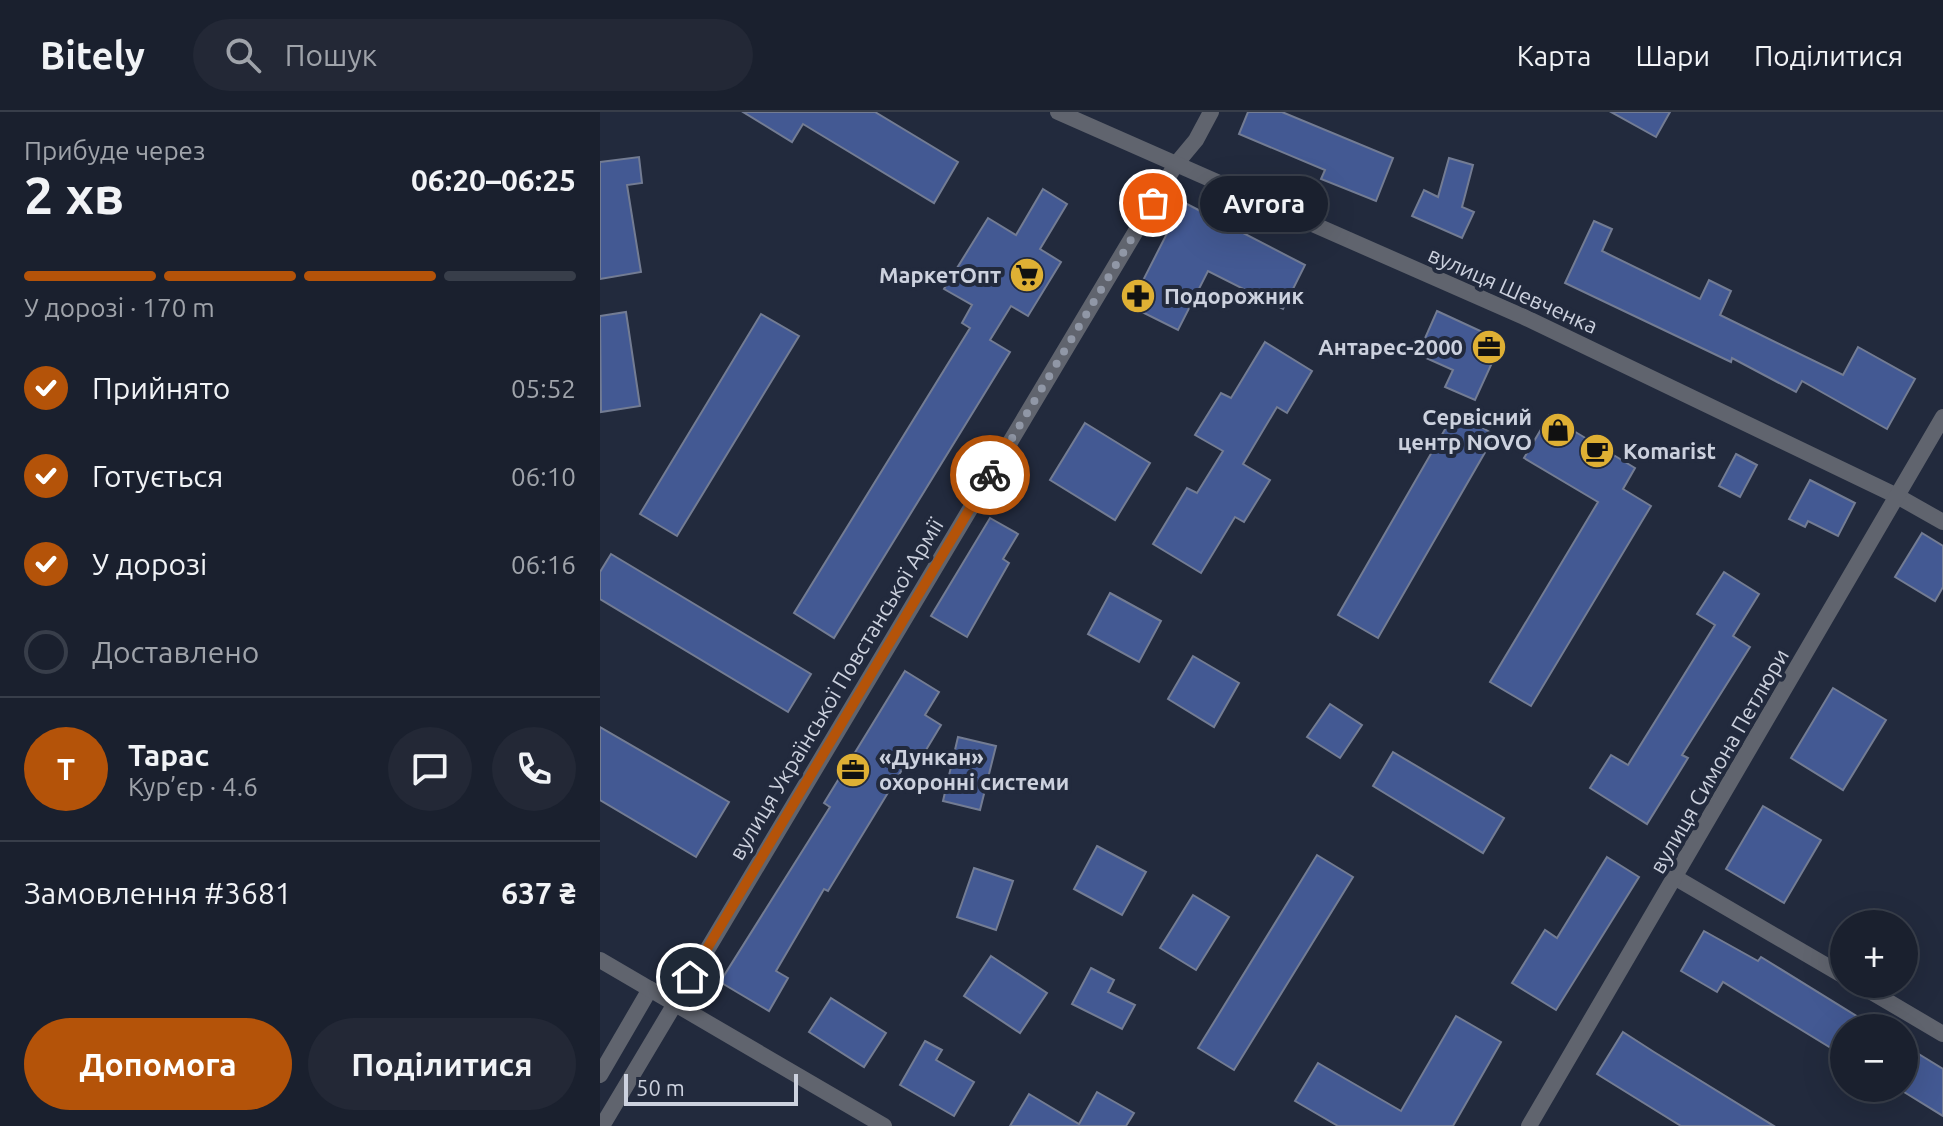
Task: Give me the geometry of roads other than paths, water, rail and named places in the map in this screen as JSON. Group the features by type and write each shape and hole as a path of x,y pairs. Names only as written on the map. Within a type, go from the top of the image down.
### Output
{"street":[{"name":"вулиця Шевченка","path":"1058,112 1524,317 1897,496 1943,522"},
{"name":"вулиця Української Повстанської Армії","path":"602,1126 1176,164 1196,140 1211,112"},
{"name":"вулиця Симона Петлюри","path":"1529,1126 1943,417"},
{"path":"1676,878 1830,968"},
{"path":"600,960 884,1126"},
{"path":"600,1075 650,989"},
{"path":"1882,998 1943,1034"}],"place":[{"name":"Avrora","path":"1153,203"},
{"name":"МаркетОпт","path":"1027,275"},
{"name":"Подорожник","path":"1138,296"},
{"name":"Антарес-2000","path":"1489,347"},
{"name":"Сервісний центр NOVO","path":"1558,430"},
{"name":"Komarist","path":"1597,451"},
{"name":"«Дункан» охоронні системи","path":"853,770"}]}
